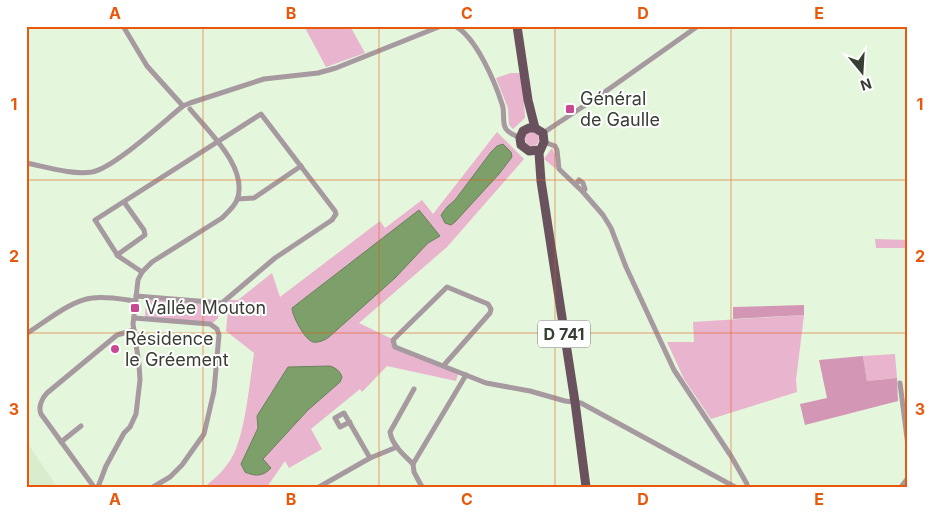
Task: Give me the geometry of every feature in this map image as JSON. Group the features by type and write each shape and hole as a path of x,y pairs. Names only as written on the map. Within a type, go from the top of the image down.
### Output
{"main road":[{"name":"D 741","path":"517,26 528,100 538,136 541,181 586,487"},
{"path":"538,136 529,151 523,148 520,138 538,136"},
{"name":"D 741","path":"529,151 541,181"}],"street":[{"path":"123,26 147,66 183,106"},
{"path":"26,163 75,172 98,170 115,161 183,106 264,79 336,68 441,26"},
{"path":"455,26 466,34 483,59 502,104 505,127 511,134 520,138"},
{"path":"698,26 599,96 538,136 555,146 559,169 576,184 607,221 674,370 732,456 747,487"},
{"path":"134,330 117,335 44,396 40,410 96,487 136,414 140,380 134,330 138,280 142,272 152,262 222,218 237,200 236,170 218,142 190,110"},
{"path":"26,334 86,298 136,298 222,303 275,258 336,214 261,114 95,220 117,255 142,272"},
{"path":"237,200 254,198 301,166"},
{"path":"117,255 145,235 144,230 124,202"},
{"path":"444,365 490,314 488,304 447,287 392,340 396,347 486,382 581,404 735,487"},
{"path":"134,318 210,324 217,329 219,335 214,391 204,434 182,465 170,477 153,487"},
{"path":"413,464 466,375"},
{"path":"900,383 908,446"},
{"path":"414,389 391,428 391,435 397,447 413,464 414,472 422,487"},
{"path":"350,422 370,458"},
{"path":"62,442 81,426"},
{"path":"319,487 370,458 397,447"},
{"path":"900,487 908,478"}],"shaded area":[{"path":"304,26 350,26 365,53 326,67"},
{"path":"511,73 521,75 525,118 513,129 509,125 508,108 496,78"},
{"path":"497,132 524,159 447,247 359,323 392,339 392,344 458,374 456,381 387,366 362,392 360,389 311,429 322,449 289,468 285,461 267,487 204,487 222,470 236,449 251,378 254,353 226,331 229,300 238,300 272,273 280,297 380,221 385,228 422,200 433,214"},
{"path":"532,132 537,134 539,139 537,144 532,146 527,144 525,139 527,134"},
{"path":"503,144 511,152 512,157 455,222 451,225 445,223 441,215 455,200 491,152 497,146"},
{"path":"552,148 555,155 556,169 544,159"},
{"path":"419,210 440,236 428,243 395,278 329,337 313,342 306,337 299,327 292,308"},
{"path":"875,239 908,240 908,248 876,248"},
{"path":"146,299 217,305 219,307 218,318 213,323 145,317"},
{"path":"804,305 804,315 733,319 733,307"},
{"path":"804,315 796,380 797,392 711,419 684,379 667,342 694,342 693,322"},
{"path":"895,354 897,378 867,381 863,356"},
{"path":"863,356 867,381 897,378 898,401 805,425 800,404 827,398 819,360"},
{"path":"330,366 340,373 342,377 340,382 308,410 263,459 271,468 268,471 259,475 245,472 241,464 258,428 257,416 288,367"},
{"path":"26,441 57,487 26,487"}],"place":[{"name":"Général de Gaulle","path":"570,109"},
{"name":"Vallée Mouton","path":"135,308"},
{"name":"Résidence le Gréement","path":"115,349"}]}
